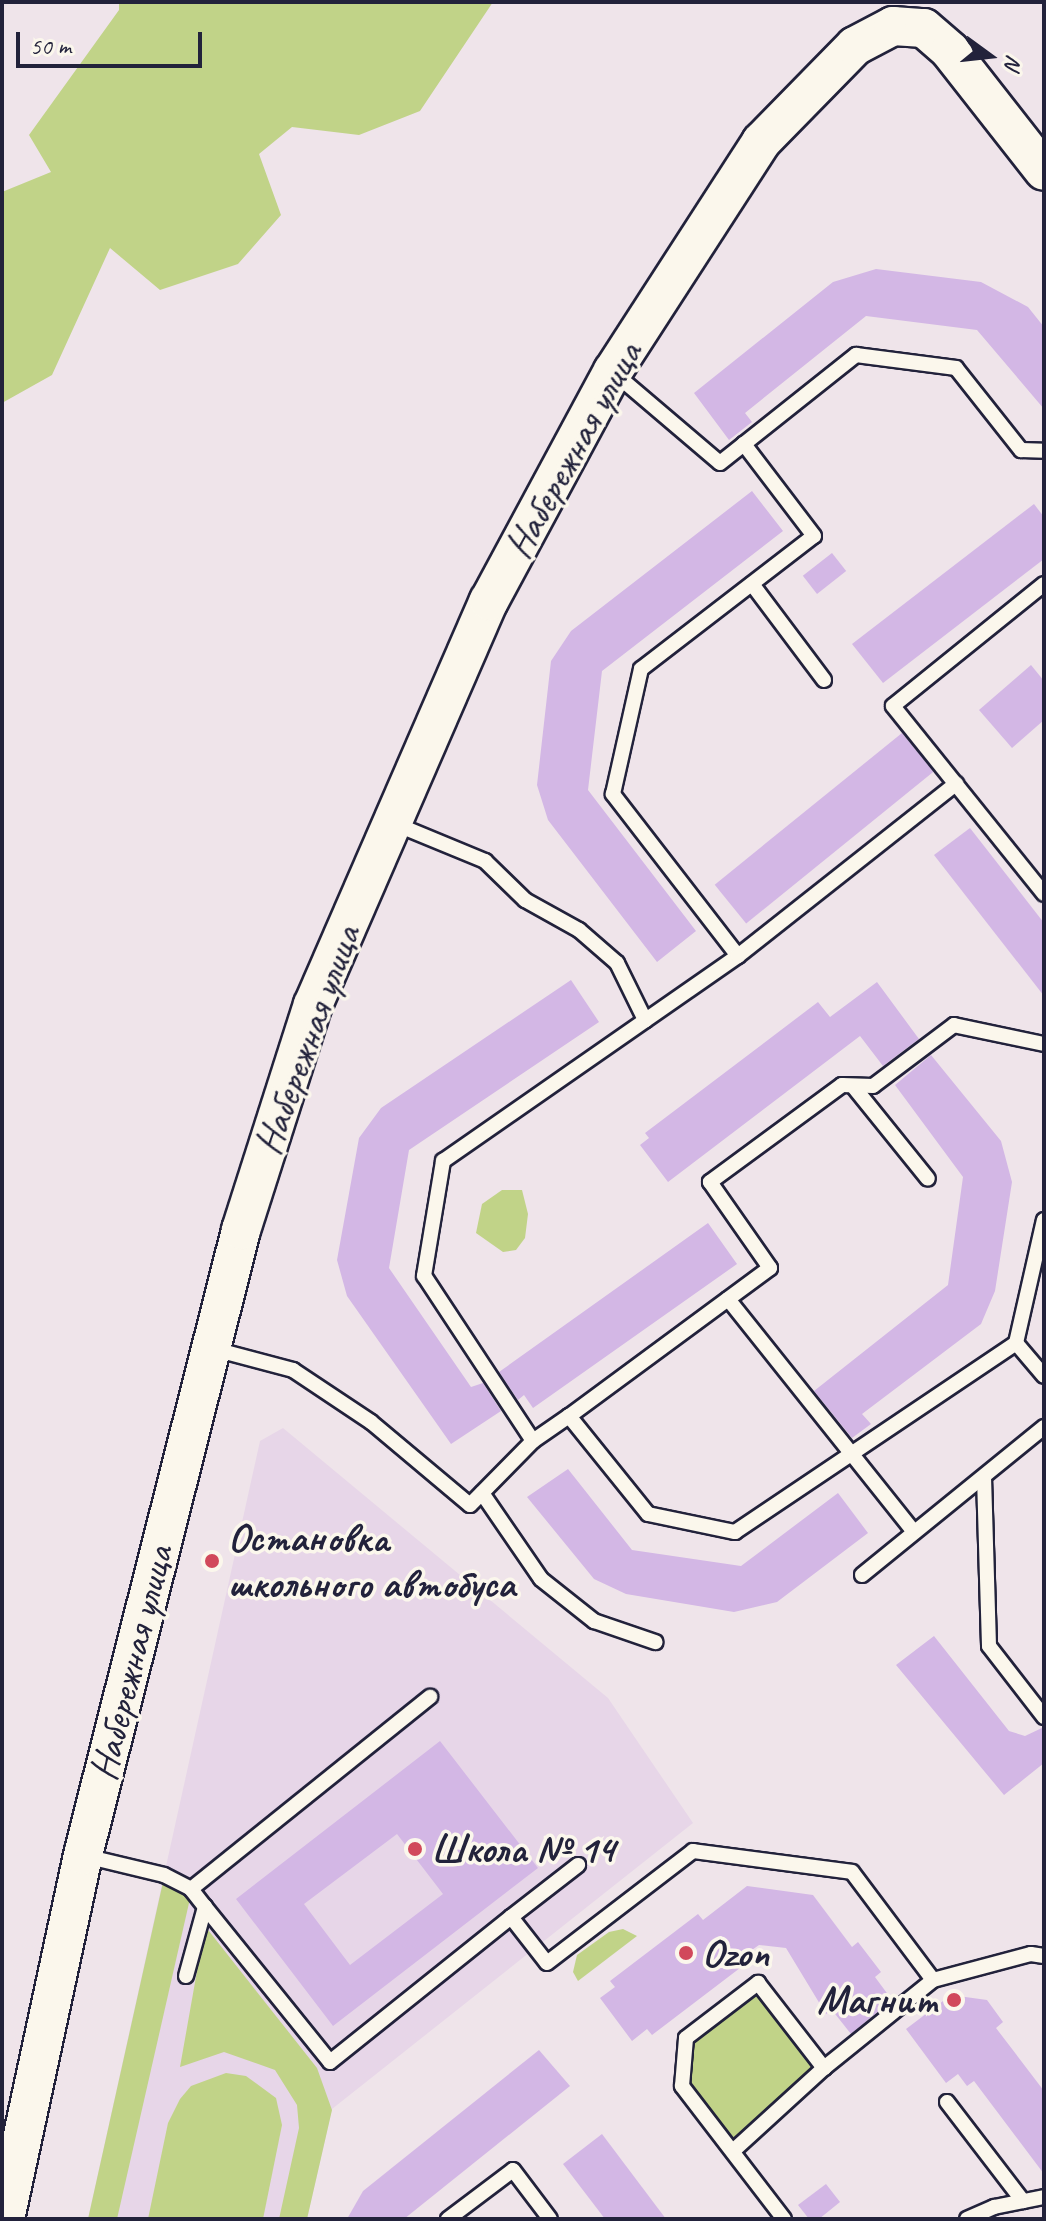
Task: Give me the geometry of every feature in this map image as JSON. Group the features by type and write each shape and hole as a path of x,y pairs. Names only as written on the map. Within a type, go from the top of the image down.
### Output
{"street":[{"name":"Набережная улица","path":"5,2219 83,1855 241,1230 313,1005 489,601 613,371 761,142 855,46 893,26 924,21 1044,171"}],"lane":[{"path":"613,371 720,463 856,355 956,368 1021,450 1044,451"},
{"path":"738,956 613,794 641,669 814,536 744,444"},
{"path":"752,584 824,680"},
{"path":"1044,584 893,706 1044,894"},
{"path":"533,1441 424,1276 443,1161 738,956 956,784"},
{"path":"391,823 485,861 525,900 579,930 617,963 645,1020"},
{"path":"211,1349 293,1370 371,1422 470,1505 533,1441 770,1268 710,1182 842,1085 873,1086 954,1025 1044,1044"},
{"path":"853,1086 928,1179"},
{"path":"569,1416 648,1514 735,1532 850,1458 1016,1343 1044,1220"},
{"path":"728,1299 850,1458 914,1532"},
{"path":"1016,1343 1044,1376"},
{"path":"862,1575 1044,1427"},
{"path":"984,1477 989,1646 1044,1716"},
{"path":"482,1493 541,1579 594,1621 655,1642"},
{"path":"191,1889 430,1697"},
{"path":"511,1917 547,1963 693,1851 852,1872 933,1980"},
{"path":"83,1855 164,1875 191,1889 330,2062 578,1865"},
{"path":"186,1976 205,1907"},
{"path":"733,2151 824,2068 933,1980 1031,1954 1044,1956"},
{"path":"784,2219 682,2086 686,2038 758,1983 824,2068"},
{"path":"947,2102 1023,2201"},
{"path":"448,2219 513,2170 550,2219"},
{"path":"967,2219 1044,2197"}],"shaded area":[{"name":"Школа № 14","path":"283,1428 608,1698 693,1823 332,2109 307,2219 88,2219 260,1441"}],"green space":[{"path":"119,2 493,2 420,111 359,135 292,127 259,154 281,215 238,264 160,290 110,248 52,375 2,403 2,192 51,172 29,135 119,10"},
{"path":"502,1190 522,1190 528,1214 525,1238 516,1250 503,1252 476,1233 482,1204"},
{"path":"163,1882 190,1896 189,1903 117,2219 88,2219"},
{"path":"205,1926 317,2068 332,2110 307,2219 279,2219 299,2128 297,2105 275,2070 224,2052 180,2067"},
{"path":"623,1929 637,1936 578,1981 573,1972 577,1955 609,1932"},
{"path":"758,1983 824,2068 733,2151 682,2086 686,2038"},
{"path":"226,2073 246,2076 276,2098 282,2125 263,2219 148,2219 168,2123 180,2099 191,2086"}],"building":[{"path":"876,269 981,282 1028,307 1044,327 1044,409 977,330 866,316 745,413 752,422 729,440 694,393 833,282"},
{"path":"752,491 783,531 602,671 588,790 696,931 657,962 548,820 537,785 551,661 571,631"},
{"path":"1034,504 1044,517 1044,559 883,683 852,644"},
{"path":"832,553 846,571 817,594 803,576"},
{"path":"1031,665 1044,681 1044,720 1012,748 979,710"},
{"path":"902,733 933,772 746,924 715,885"},
{"path":"970,828 1044,923 1044,996 934,855"},
{"path":"571,980 599,1022 409,1150 389,1268 471,1387 483,1383 501,1411 451,1444 347,1296 337,1260 359,1138 381,1108"},
{"path":"877,982 919,1039 883,1066 860,1036 668,1182 640,1145 649,1138 645,1133 818,1002 830,1017"},
{"path":"931,1055 1001,1141 1012,1182 995,1291 981,1324 862,1414 871,1424 852,1438 814,1391 948,1285 963,1177 895,1085"},
{"path":"708,1223 737,1264 533,1408 524,1395 518,1400 499,1372"},
{"path":"568,1469 632,1550 741,1566 838,1493 868,1533 777,1602 734,1612 626,1594 594,1579 527,1497"},
{"path":"934,1636 1009,1731 1025,1736 1044,1727 1044,1763 1004,1795 896,1665"},
{"path":"440,1741 538,1868 333,2026 236,1899","holes":["397,1834 443,1894 350,1965 304,1904"]},
{"path":"747,1886 813,1895 852,1947 858,1942 881,1972 875,1977 892,2000 851,2034 832,2010 826,2014 786,1948 759,1945 735,1962 740,1968 652,2035 647,2029 632,2041 600,1998 615,1987 610,1981 698,1914 703,1920"},
{"path":"951,1995 987,2000 1003,2022 996,2028 1044,2091 1044,2174 974,2081 967,2086 958,2074 946,2083 906,2029"},
{"path":"539,2050 570,2086 404,2219 347,2219 363,2191"},
{"path":"602,2134 666,2219 605,2219 563,2164"},
{"path":"826,2184 840,2202 819,2219 809,2219 798,2205"}],"place":[{"name":"Остановка школьного автобуса","path":"212,1561"},
{"name":"Школа № 14","path":"415,1849"},
{"name":"Ozon","path":"686,1953"},
{"name":"Магнит","path":"954,2000"}]}
